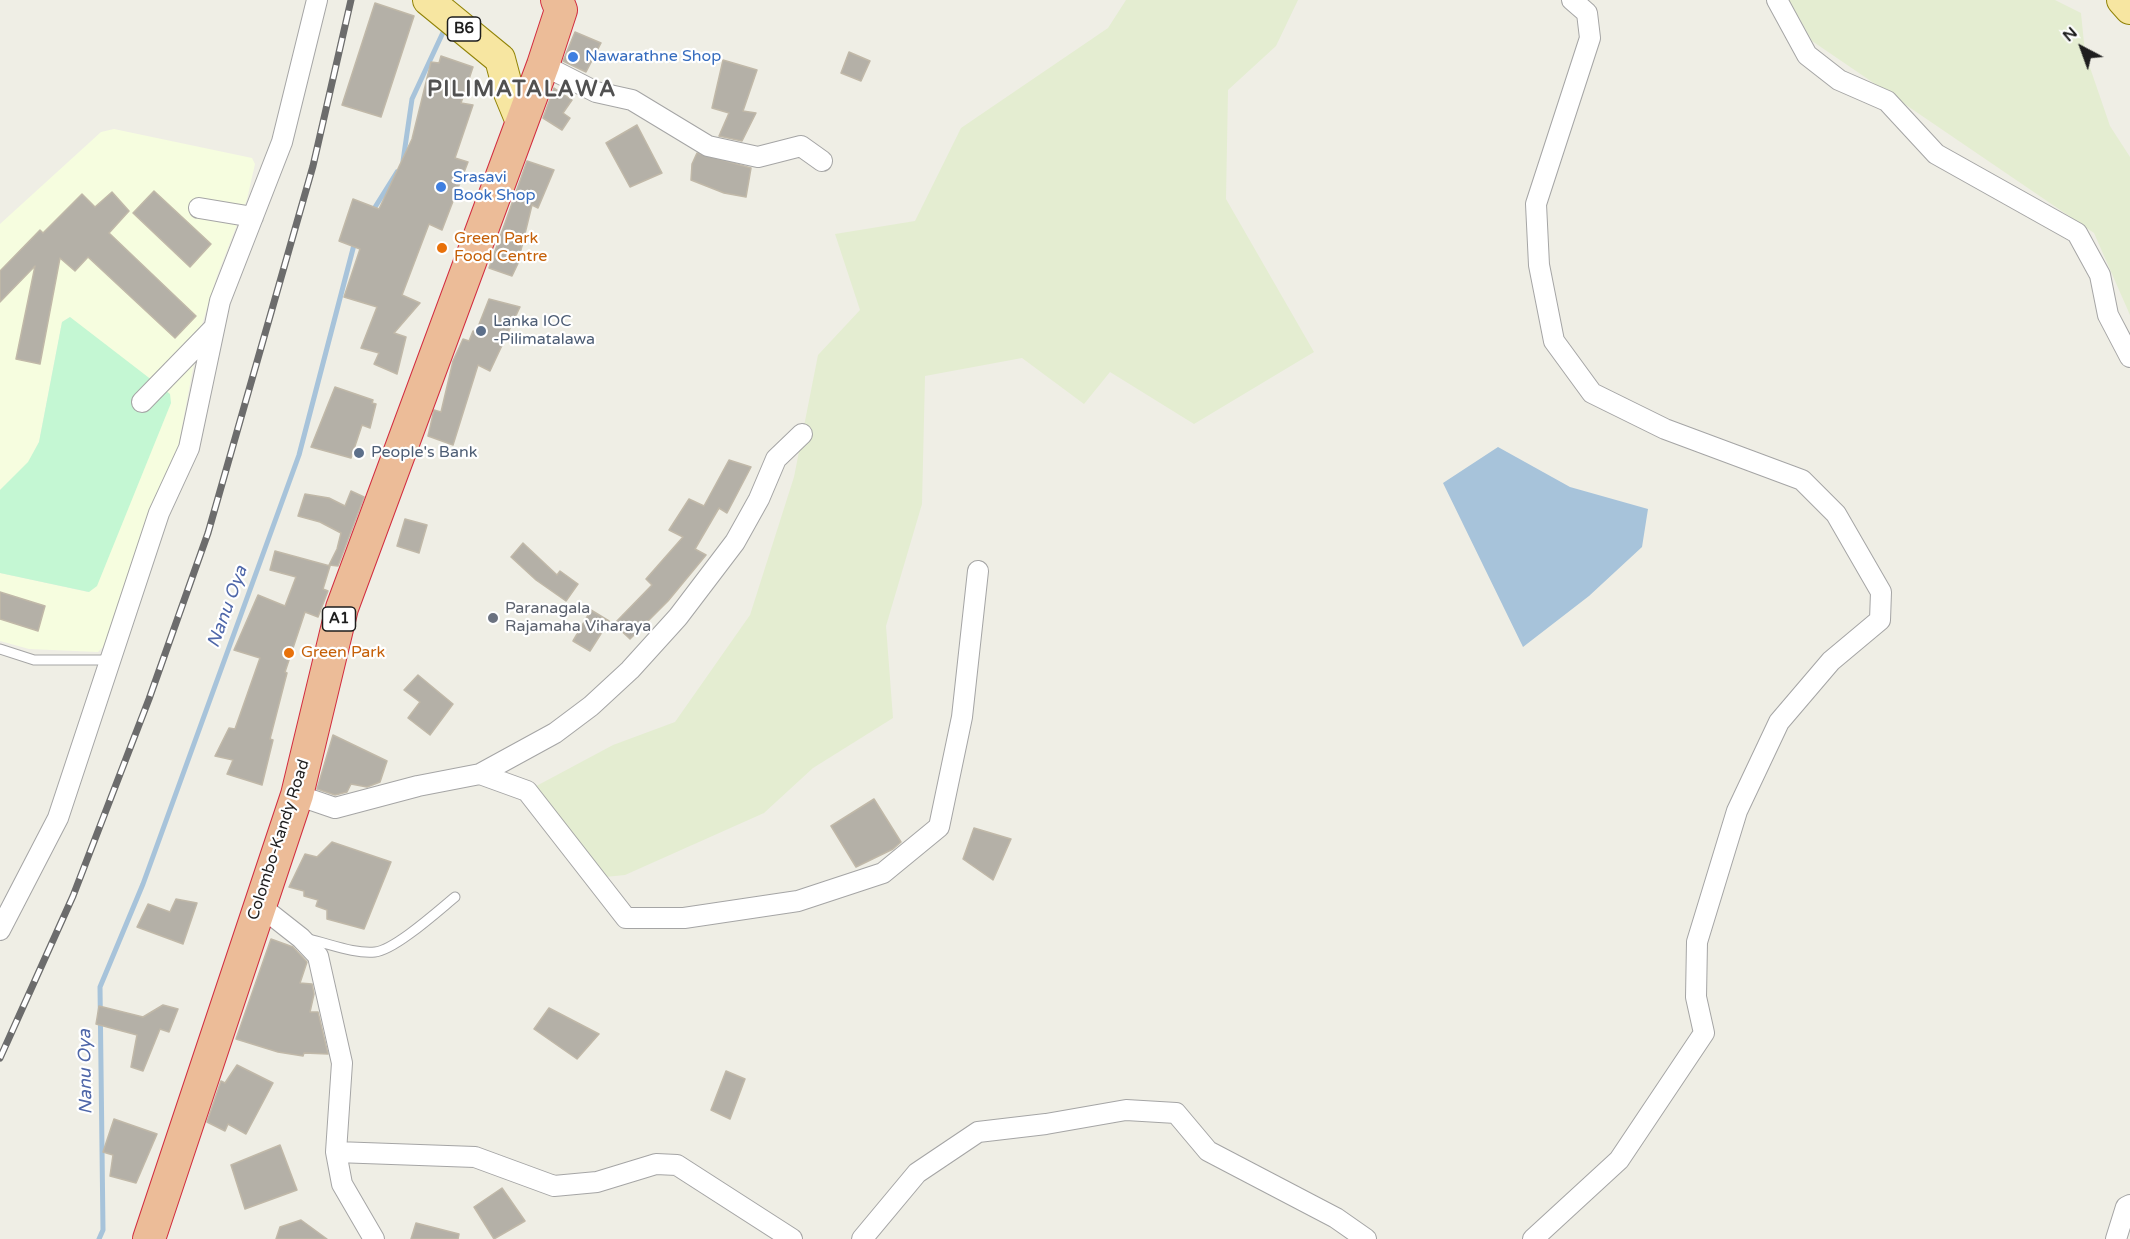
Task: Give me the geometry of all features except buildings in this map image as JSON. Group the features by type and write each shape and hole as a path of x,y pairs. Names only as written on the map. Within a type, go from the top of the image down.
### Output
{"highway":[{"name":"Colombo-Kandy Road","path":"149,1239 297,795 342,608 543,65 561,10 557,0"}],"main road":[{"name":"B6","path":"428,0 500,59"},
{"path":"2122,0 2130,9"},
{"path":"521,122 509,93 500,59 520,58 543,65"}],"street":[{"path":"0,930 58,818 159,513 189,448 220,301 282,142 317,0"},
{"path":"1533,1239 1619,1160 1704,1033 1696,997 1697,942 1737,811 1779,722 1831,661 1880,620 1881,592 1836,514 1802,480 1665,429 1592,393 1554,341 1539,265 1536,204 1590,38 1587,14 1572,0"},
{"path":"1777,0 1807,56 1839,80 1887,101 1936,154 2077,233 2100,275 2108,315 2130,357"},
{"path":"543,65 597,92 632,100 708,146 758,157 801,146 822,161"},
{"path":"199,208 253,217"},
{"path":"142,402 214,328"},
{"path":"297,795 335,808 418,786 480,774 555,733 591,706 630,670 678,617 735,542 759,499 776,459 802,434"},
{"path":"480,774 527,791 626,918 684,918 798,901 882,873 939,827 962,717 978,571"},
{"path":"259,905 301,938 318,956 342,1063 336,1152 342,1184 374,1239"},
{"path":"862,1239 916,1173 978,1132 1046,1124 1126,1110 1176,1113 1209,1151 1336,1218 1366,1239"},
{"path":"336,1152 475,1157 554,1186 597,1182 656,1164 677,1165 792,1239"},
{"path":"2115,1239 2126,1207 2130,1205"}],"lane":[{"path":"0,649 34,660 110,660"},
{"path":"301,938 357,951 377,952 423,924 455,897"}],"shaded area":[{"path":"1126,0 1298,0 1276,46 1228,90 1226,199 1314,352 1194,424 1110,372 1084,404 1022,358 925,376 922,504 886,626 893,718 813,768 764,813 625,875 595,878 527,791 613,745 675,722 750,615 794,477 818,355 860,310 835,234 915,221 961,128 1108,28"},
{"path":"1789,0 2055,0 2081,13 2085,53 2110,126 2130,157 2130,315 2094,233 1812,41"},
{"path":"114,129 252,158 255,164 247,199 217,276 200,331 178,448 147,519 105,645 98,652 29,649 0,641 0,573 88,592 70,317 62,322 39,442 29,462 0,490 0,224 101,132"}],"green space":[{"path":"70,317 170,394 171,403 97,586 89,592 0,573 0,490 28,462 39,442 62,322"}],"water":[{"path":"1498,447 1570,487 1648,509 1642,547 1589,596 1523,647 1443,483"}],"waterway":[{"name":"Nanu Oya","path":"403,161 412,99 446,26"},
{"name":"Nanu Oya","path":"372,212 397,172"},
{"name":"Nanu Oya","path":"99,1239 103,1230 100,987 143,884 299,455 355,241"}],"railway":[{"path":"0,1058 73,896 149,699 208,533 313,166 351,0"}],"place":[{"name":"Nawarathne Shop","path":"573,57"},
{"name":"Srasavi Book Shop","path":"441,187"},
{"name":"Green Park Food Centre","path":"442,248"},
{"name":"Lanka IOC -Pilimatalawa","path":"481,331"},
{"name":"People's Bank","path":"359,453"},
{"name":"Paranagala Rajamaha Viharaya","path":"493,618"},
{"name":"Green Park","path":"289,653"}],"district":[{"name":"PILIMATALAWA","path":"522,90"}]}
